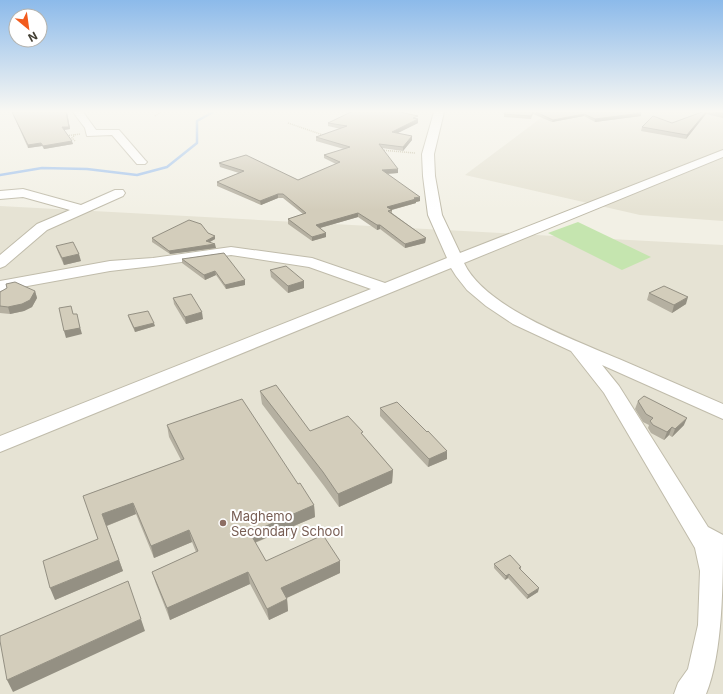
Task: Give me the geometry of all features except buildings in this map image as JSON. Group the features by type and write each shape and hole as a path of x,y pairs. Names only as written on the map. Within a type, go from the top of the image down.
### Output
{"street":[{"path":"125,144 141,162"},
{"path":"431,144 428,154 429,176 435,215 462,273 473,287 492,303 519,320 723,412"},
{"path":"0,444 723,153"},
{"path":"0,195 23,193 81,209"},
{"path":"0,263 42,227 119,193"},
{"path":"0,286 110,266 153,262 231,251 312,263 385,288"},
{"path":"576,347 612,390 706,546 713,571 712,625 701,675 689,694"},
{"path":"700,534 723,547"}],"path":[{"path":"377,150 428,154"}],"shaded area":[{"path":"506,144 723,144 723,221 640,215 465,175"},
{"path":"0,206 723,245 723,694 0,694"}],"green space":[{"path":"578,222 651,257 622,270 548,233"}],"waterway":[{"path":"0,175 42,168 87,169 137,175 167,167 195,144"}],"place":[{"name":"Maghemo Secondary School","path":"223,523"}]}
